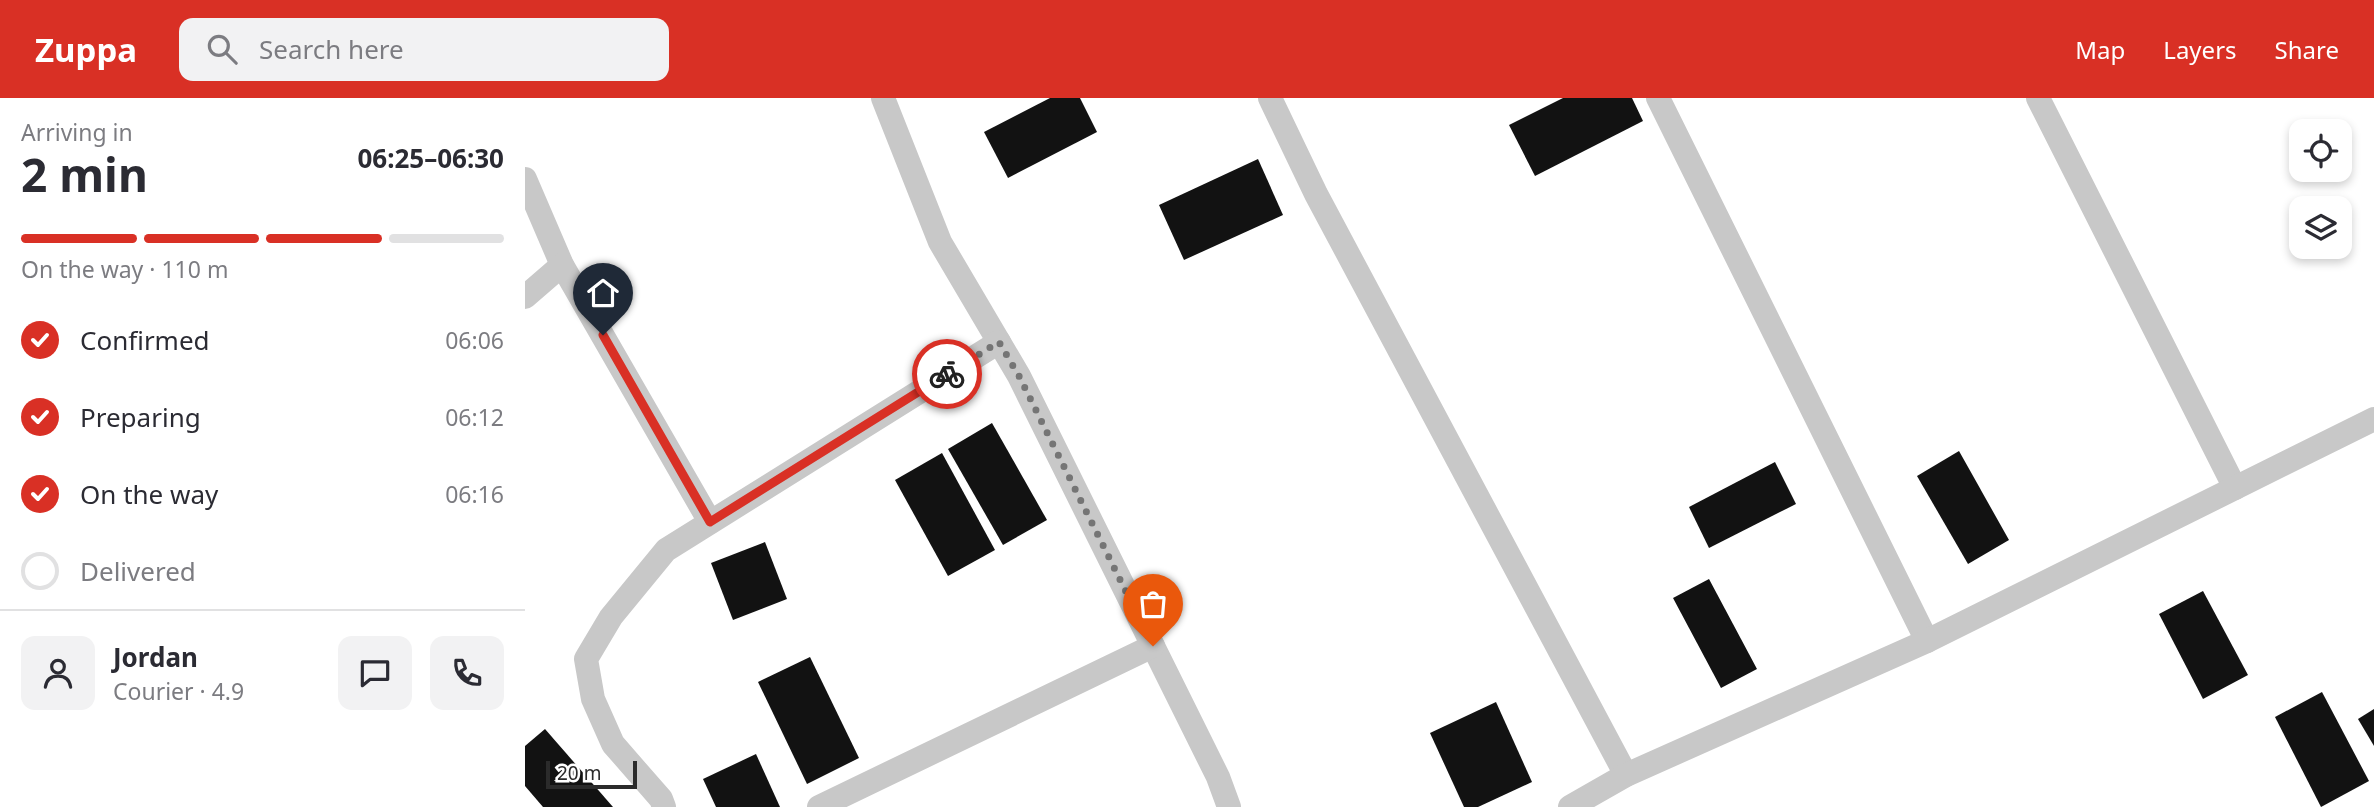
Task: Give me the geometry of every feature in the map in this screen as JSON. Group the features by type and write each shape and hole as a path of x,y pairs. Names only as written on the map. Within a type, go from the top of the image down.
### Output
{"street":[{"path":"883,98 940,242 1019,376 1218,777 1229,807"},
{"path":"1270,98 1329,218 1626,775"},
{"path":"1658,98 1927,641"},
{"path":"2038,98 2235,488"},
{"path":"525,179 562,265 710,522"},
{"path":"525,297 562,265"},
{"path":"664,807 661,799 613,744 593,699 586,659 611,617 666,550 999,342"},
{"path":"1570,807 1626,775 1927,641 2374,419"},
{"path":"819,807 1153,646"}],"building":[{"path":"1050,98 1080,98 1097,132 1008,178 984,132"},
{"path":"1563,98 1632,98 1643,121 1535,176 1509,125"},
{"path":"1258,159 1283,215 1184,260 1159,205"},
{"path":"992,423 1047,520 1003,545 948,449"},
{"path":"1959,451 2009,540 1968,564 1917,476"},
{"path":"942,453 995,550 948,576 895,480"},
{"path":"1775,462 1796,504 1709,548 1689,507"},
{"path":"765,542 787,599 733,620 711,563"},
{"path":"1709,579 1757,669 1721,688 1673,598"},
{"path":"2203,591 2248,675 2203,699 2159,614"},
{"path":"810,657 859,758 807,784 758,682"},
{"path":"2322,692 2369,781 2321,807 2275,717"},
{"path":"1496,702 1532,782 1478,807 1464,807 1430,733"},
{"path":"2374,709 2374,746 2358,719"},
{"path":"545,729 613,807 543,807 525,786 525,746"},
{"path":"756,754 780,807 716,807 703,779"}],"way so far":[{"path":"947,374 999,342 1019,376 1153,646"}],"route":[{"path":"603,335 710,522 947,374"}]}
